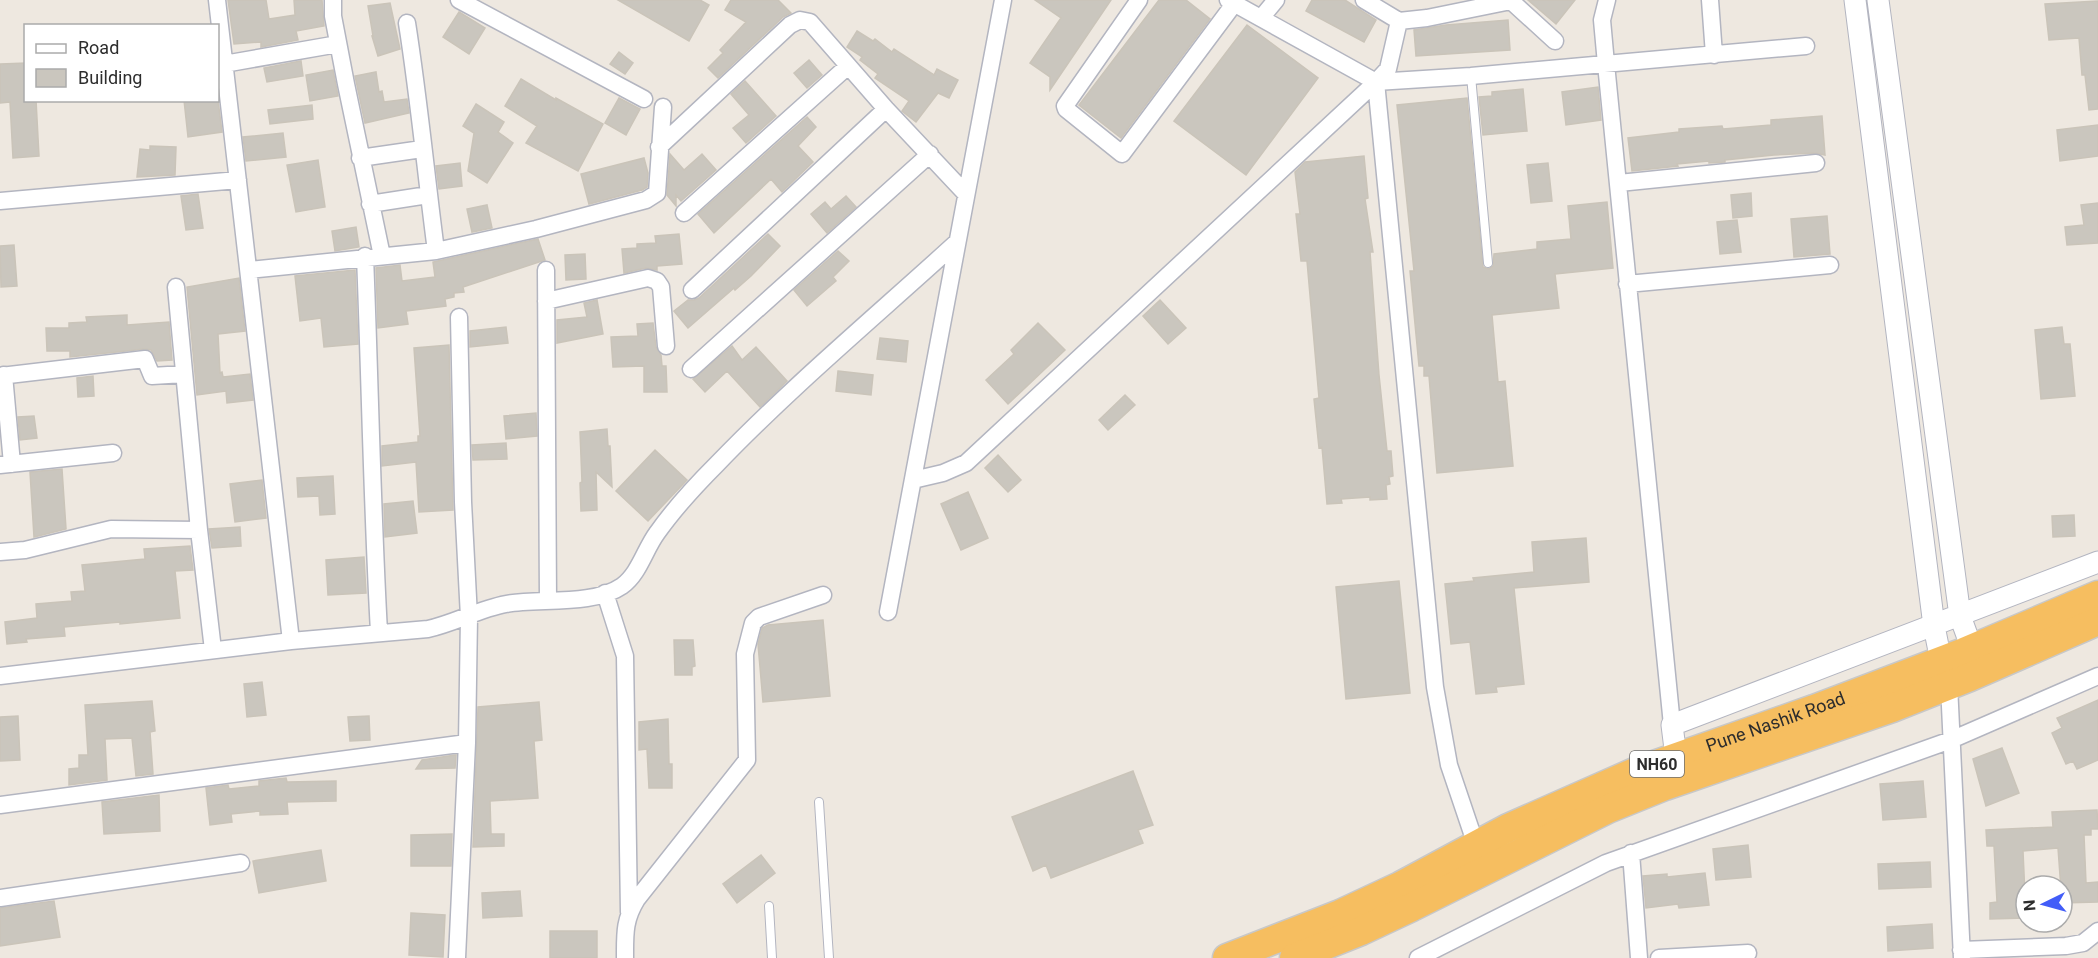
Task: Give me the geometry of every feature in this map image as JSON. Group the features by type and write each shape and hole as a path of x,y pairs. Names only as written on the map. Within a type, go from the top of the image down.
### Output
{"highway":[{"name":"Pune Nashik Road","path":"1293,958 1361,931 1412,907 1608,809 1684,779 1820,734 1945,673 1972,649 2098,595"},
{"name":"Pune Nashik Road","path":"1227,958 1340,914 1400,886 1508,828 1565,801 1676,757 1945,673 2098,621"}],"street":[{"path":"217,0 291,641"},
{"path":"333,0 333,16 338,44 370,204 373,256 372,504 380,632"},
{"path":"459,0 644,99"},
{"path":"888,612 1003,0"},
{"path":"1138,0 1065,106 1122,154 1231,2 1376,82 1471,76 1806,46"},
{"path":"1261,18 1276,0"},
{"path":"1364,0 1399,21 1427,18 1511,0 1555,41"},
{"path":"1607,0 1602,20 1606,64 1676,757"},
{"path":"1710,0 1714,55"},
{"path":"1855,0 1934,626 1945,673 1951,740 1961,954 1998,953 2066,946 2083,943 2098,931"},
{"path":"1878,0 1960,616 1972,649"},
{"path":"659,147 790,25 800,20 810,22 886,109 966,194"},
{"path":"913,480 943,473 966,463 1376,82 1388,69 1399,21"},
{"path":"407,23 417,84 422,148 436,250"},
{"path":"224,64 338,44"},
{"path":"684,213 848,66"},
{"path":"1376,82 1435,687 1441,732 1449,765 1476,845"},
{"path":"249,270 436,250 498,238 646,200 657,193 663,107"},
{"path":"692,290 886,109"},
{"path":"360,158 422,148"},
{"path":"691,369 930,154"},
{"path":"1619,183 1816,163"},
{"path":"0,201 238,180"},
{"path":"370,204 428,195"},
{"path":"0,676 291,641 428,629 506,604 585,598 622,586 633,575 657,533 716,465 779,404 957,242"},
{"path":"1627,284 1830,265"},
{"path":"546,270 548,600"},
{"path":"546,301 648,278 657,281 661,287 666,346"},
{"path":"176,286 199,531 213,650"},
{"path":"457,958 467,743 469,617 463,502 459,317"},
{"path":"113,453 6,464 2,375 145,359 153,376 184,374"},
{"path":"0,552 25,550 111,529 199,531"},
{"path":"1672,725 2098,562"},
{"path":"606,593 626,656 629,913 625,928 625,958"},
{"path":"629,913 747,760 745,654 753,623 759,617 823,595"},
{"path":"1418,958 1606,863 1951,740 2098,676"},
{"path":"0,805 467,743"},
{"path":"1631,853 1639,958"},
{"path":"0,898 241,863"},
{"path":"1659,958 1748,953"}],"lane":[{"path":"1471,76 1488,263"},
{"path":"819,802 829,958"},
{"path":"770,906 772,958"}],"building":[{"path":"228,0 266,0 269,19 295,15 294,0 322,0 324,26 296,31 298,40 261,47 261,42 234,44"},
{"path":"618,0 700,0 709,5 689,41"},
{"path":"731,0 778,0 791,13 783,17 718,78 708,68 723,53 720,50 746,22 725,10"},
{"path":"1035,0 1111,0 1050,90 1050,77 1030,63 1061,18"},
{"path":"1159,0 1186,0 1210,19 1121,138 1079,105"},
{"path":"1312,0 1345,0 1376,20 1364,42 1306,11"},
{"path":"1528,0 1575,0 1556,24"},
{"path":"2098,1 2098,109 2089,110 2085,75 2082,75 2079,38 2049,40 2045,4"},
{"path":"390,3 400,49 378,56 372,36 368,6"},
{"path":"459,12 485,28 469,54 443,37"},
{"path":"1508,20 1510,50 1416,56 1414,30"},
{"path":"1247,25 1318,78 1246,175 1174,121"},
{"path":"857,31 873,41 875,39 892,52 894,49 934,75 937,69 958,80 949,98 938,93 916,122 902,111 909,101 875,78 878,74 860,60 862,57 847,47"},
{"path":"619,52 633,63 625,74 610,64"},
{"path":"809,60 822,75 807,88 794,73"},
{"path":"301,61 303,76 267,82 264,68"},
{"path":"24,63 24,102 36,102 39,156 13,158 10,102 0,103 0,64"},
{"path":"333,70 338,96 310,101 306,75"},
{"path":"376,72 379,92 382,91 384,102 407,99 409,113 365,123 355,76"},
{"path":"521,79 603,124 578,171 526,143 537,126 505,106"},
{"path":"745,81 776,116 746,143 733,128 749,115 731,94"},
{"path":"1598,87 1601,120 1566,125 1562,92"},
{"path":"1523,89 1527,131 1483,135 1479,97 1492,96 1492,92"},
{"path":"619,98 640,109 626,135 605,123"},
{"path":"1467,98 1483,267 1489,269 1493,266 1494,254 1537,249 1537,242 1571,239 1568,206 1607,202 1613,268 1555,274 1559,308 1492,315 1498,382 1505,381 1513,466 1437,473 1429,376 1424,376 1424,366 1419,366 1410,271 1414,271 1397,105"},
{"path":"184,102 218,102 222,132 188,137"},
{"path":"476,104 504,122 498,132 513,143 487,183 468,171 474,133 463,126"},
{"path":"312,105 313,119 270,124 268,110"},
{"path":"1822,116 1825,155 1815,153 1774,155 1725,160 1725,162 1677,164 1678,166 1632,171 1628,138 1679,132 1679,129 1722,126 1723,129 1771,125 1771,120"},
{"path":"807,117 816,127 798,146 813,162 782,192 771,179 714,233 698,214"},
{"path":"2098,125 2098,156 2060,161 2057,130"},
{"path":"283,133 286,157 246,161 243,137"},
{"path":"150,146 176,147 175,175 137,177 140,149 150,150"},
{"path":"670,154 684,170 702,154 716,170 681,201 676,195 676,206 667,195"},
{"path":"1364,156 1368,198 1365,199 1373,252 1370,252 1379,375 1387,451 1391,451 1393,476 1389,477 1390,484 1386,485 1387,499 1370,500 1370,497 1341,499 1342,503 1327,504 1322,447 1319,448 1314,399 1319,398 1307,261 1301,261 1296,214 1300,214 1295,172 1305,162"},
{"path":"644,158 648,173 647,187 589,204 581,174"},
{"path":"318,160 325,207 296,212 287,165"},
{"path":"460,163 462,186 439,189 436,166"},
{"path":"1548,163 1552,201 1531,203 1527,165"},
{"path":"1751,193 1752,216 1733,218 1731,195"},
{"path":"198,194 203,228 186,230 181,196"},
{"path":"846,196 856,207 827,233 811,214 825,202 831,209"},
{"path":"2098,203 2098,243 2067,245 2065,227 2084,225 2081,205"},
{"path":"487,205 492,228 472,232 467,209"},
{"path":"1827,216 1830,254 1794,257 1791,219"},
{"path":"1737,220 1741,252 1720,254 1717,222"},
{"path":"356,227 359,247 335,251 332,231"},
{"path":"679,234 682,264 657,266 657,270 646,268 624,273 622,249 637,248 637,244 656,243 655,236"},
{"path":"768,234 780,246 751,276 688,328 674,311 688,300 699,298"},
{"path":"538,239 545,260 463,287 464,292 454,293 454,297 445,299 446,306 406,311 408,324 378,328 376,268 400,265 402,281 435,277 433,262"},
{"path":"14,245 17,286 1,287 0,246"},
{"path":"838,251 849,261 833,277 836,281 807,306 794,290"},
{"path":"585,254 586,279 566,280 565,255"},
{"path":"355,270 358,344 324,347 321,318 300,321 295,276"},
{"path":"239,278 245,331 218,334 220,373 222,372 223,377 250,374 253,400 227,403 226,391 197,395 187,287"},
{"path":"597,300 603,334 557,343 557,320 587,317 584,303"},
{"path":"1160,300 1186,328 1168,344 1143,316"},
{"path":"127,315 127,325 169,322 172,360 157,361 151,350 145,349 70,357 70,351 47,351 46,328 69,328 69,323 87,322 86,317"},
{"path":"653,323 656,347 661,355 662,366 666,366 667,392 644,392 644,366 613,367 611,337 638,336 637,324"},
{"path":"1038,323 1065,350 1008,404 986,380 1014,354 1011,350"},
{"path":"506,327 508,343 470,347 470,331"},
{"path":"2062,327 2064,344 2070,344 2075,396 2041,399 2035,330"},
{"path":"880,338 908,341 906,362 877,359"},
{"path":"449,345 453,510 419,512 416,462 382,466 382,446 418,442 418,436 420,436 414,348"},
{"path":"732,346 742,360 756,347 787,381 760,407 727,371 705,392 693,379"},
{"path":"838,371 873,375 871,395 836,391"},
{"path":"93,376 94,396 78,397 77,378"},
{"path":"1125,395 1135,405 1108,430 1099,420"},
{"path":"536,413 537,436 506,439 504,416"},
{"path":"34,416 37,438 20,440 18,417"},
{"path":"607,429 612,487 596,472 597,510 581,511 580,432"},
{"path":"506,443 507,459 473,460 472,445"},
{"path":"655,450 687,480 648,521 616,491"},
{"path":"998,455 1021,480 1008,492 985,468"},
{"path":"62,469 66,529 34,537 30,472"},
{"path":"333,476 335,514 320,515 319,496 298,497 297,478"},
{"path":"262,480 266,518 235,522 230,484"},
{"path":"968,492 988,538 961,550 941,504"},
{"path":"413,501 417,533 385,537 384,504"},
{"path":"2074,515 2075,536 2053,537 2052,516"},
{"path":"240,527 241,546 212,548 209,529"},
{"path":"1586,538 1589,582 1514,588 1524,684 1496,687 1497,692 1476,694 1470,642 1451,644 1445,584 1474,581 1473,578 1534,572 1532,542"},
{"path":"190,546 193,570 175,571 180,618 64,627 65,636 26,639 27,642 7,644 5,622 37,618 36,604 72,601 71,592 85,591 82,565 145,559 144,549"},
{"path":"364,557 366,593 328,595 326,560"},
{"path":"1399,581 1410,693 1346,699 1336,587"},
{"path":"823,620 830,696 763,702 758,644 762,628 768,625"},
{"path":"674,640 693,640 695,666 692,667 692,675 675,675"},
{"path":"262,682 266,715 247,717 244,684"},
{"path":"2098,700 2098,760 2077,769 2073,761 2066,764 2052,733 2062,728 2057,718"},
{"path":"152,701 155,731 150,732 153,774 136,776 132,738 105,739 107,780 69,785 69,769 79,768 79,755 88,755 85,705"},
{"path":"539,702 542,740 534,741 538,798 490,801 491,834 504,834 504,846 473,847 478,707"},
{"path":"18,716 20,760 0,761 0,717"},
{"path":"369,716 370,740 350,741 348,717"},
{"path":"668,719 672,788 649,788 647,749 639,750 639,722"},
{"path":"2002,748 2019,793 1986,806 1973,759"},
{"path":"456,755 455,768 416,769 422,760"},
{"path":"1133,771 1153,825 1138,830 1143,843 1051,878 1046,865 1033,871 1012,817"},
{"path":"286,778 287,782 336,781 336,801 287,802 288,814 260,815 260,811 231,814 232,822 210,825 206,788 228,785 229,789 259,786 259,781"},
{"path":"1923,781 1926,817 1883,820 1880,784"},
{"path":"159,795 160,831 104,834 102,802"},
{"path":"2097,810 2098,829 2091,829 2091,835 2084,835 2086,883 2098,882 2098,902 2074,903 2074,874 2060,874 2058,848 2023,851 2024,874 2014,874 2014,918 1990,919 1990,903 1997,902 1994,846 1987,846 1986,830 2053,827 2052,812"},
{"path":"452,834 451,866 411,866 411,835"},
{"path":"1748,845 1751,877 1716,880 1713,849"},
{"path":"321,850 326,881 259,893 253,861"},
{"path":"761,855 775,873 737,903 723,884"},
{"path":"1930,862 1931,887 1879,889 1878,864"},
{"path":"1705,873 1709,905 1679,908 1678,904 1646,908 1643,876 1667,874 1667,877"},
{"path":"520,891 522,916 483,918 482,893"},
{"path":"54,901 60,937 0,946 0,908"},
{"path":"411,913 445,915 443,957 409,955"},
{"path":"1932,924 1933,948 1888,951 1887,927"},
{"path":"550,931 597,931 597,958 550,958"}]}
